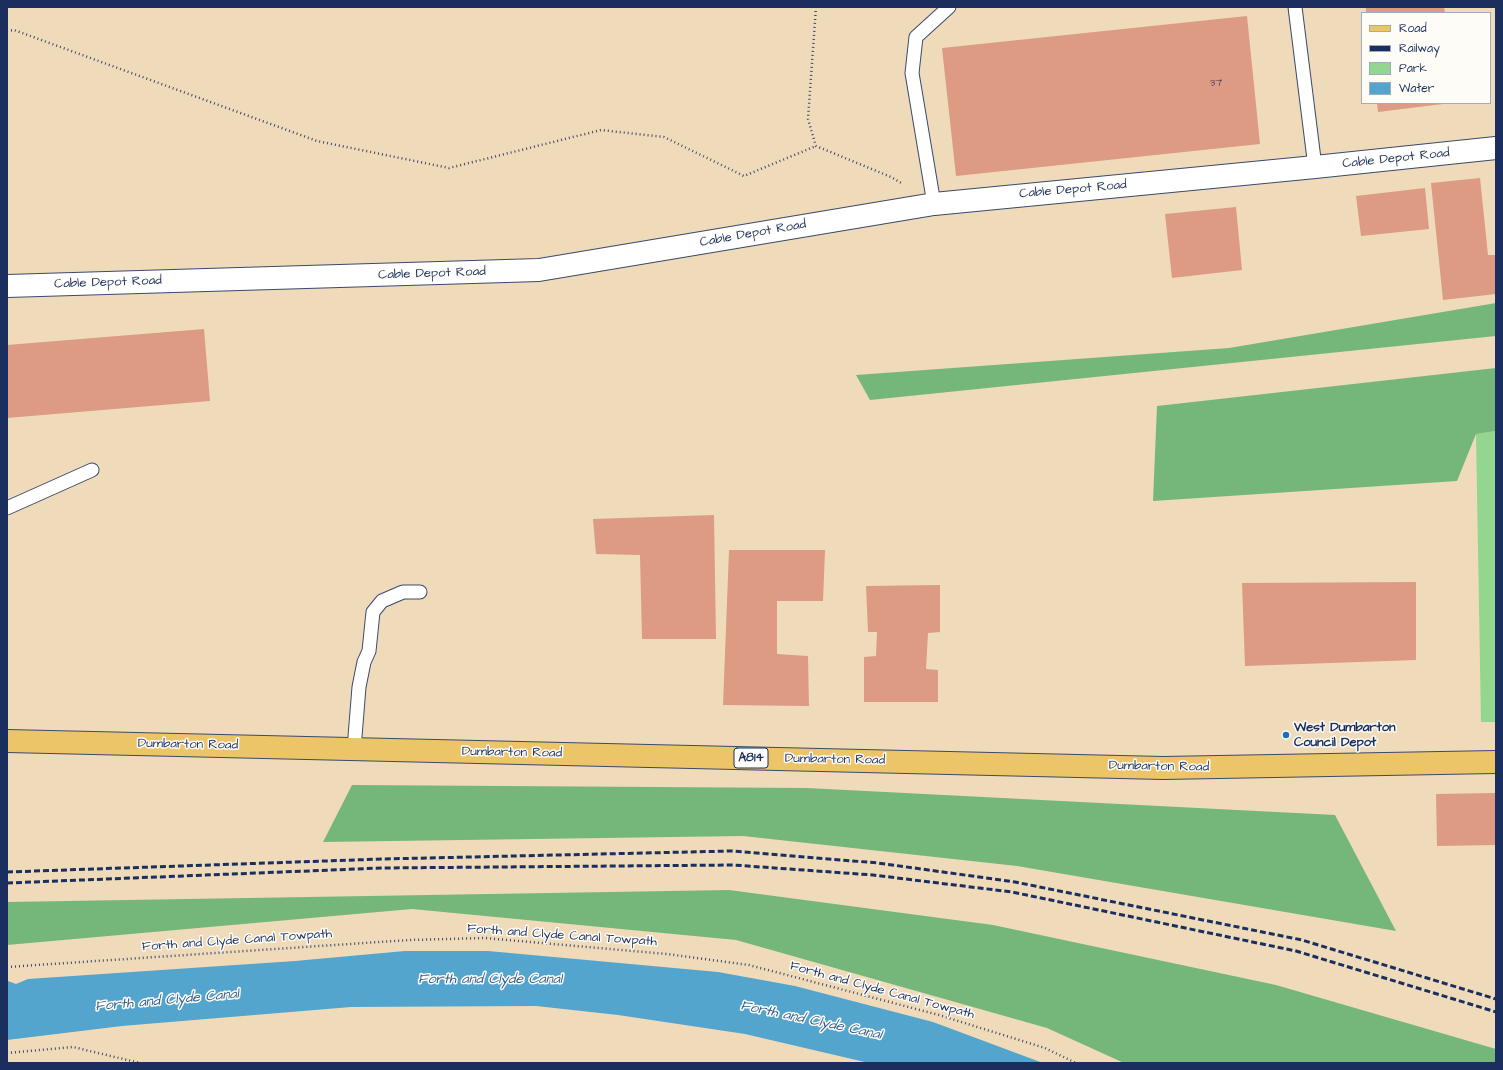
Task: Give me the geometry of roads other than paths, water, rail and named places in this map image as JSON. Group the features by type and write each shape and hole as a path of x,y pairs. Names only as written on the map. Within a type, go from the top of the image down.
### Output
{"main road":[{"name":"Dumbarton Road","path":"7,741 1163,768 1496,762"}],"street":[{"name":"Cable Depot Road","path":"7,286 539,270 934,204 1496,148"}],"lane":[{"path":"934,204 912,73 916,37 949,7"},
{"path":"1295,7 1315,167"},
{"path":"7,508 92,470"},
{"path":"354,749 359,687 364,662 369,651 373,612 382,601 403,592 420,592"}],"water":[{"name":"Forth and Clyde Canal","path":"405,951 488,951 718,972 795,986 933,1022 1043,1063 869,1063 745,1034 618,1015 536,1006 351,1007 122,1026 7,1040 8,981 16,984 28,979 295,961"}],"railway":[{"path":"7,872 383,859 732,851 878,863 1015,882 1302,940 1496,999"},
{"path":"7,883 382,868 733,865 873,875 1012,892 1296,951 1496,1012"}],"place":[{"name":"West Dumbarton Council Depot","path":"1286,735"}]}
